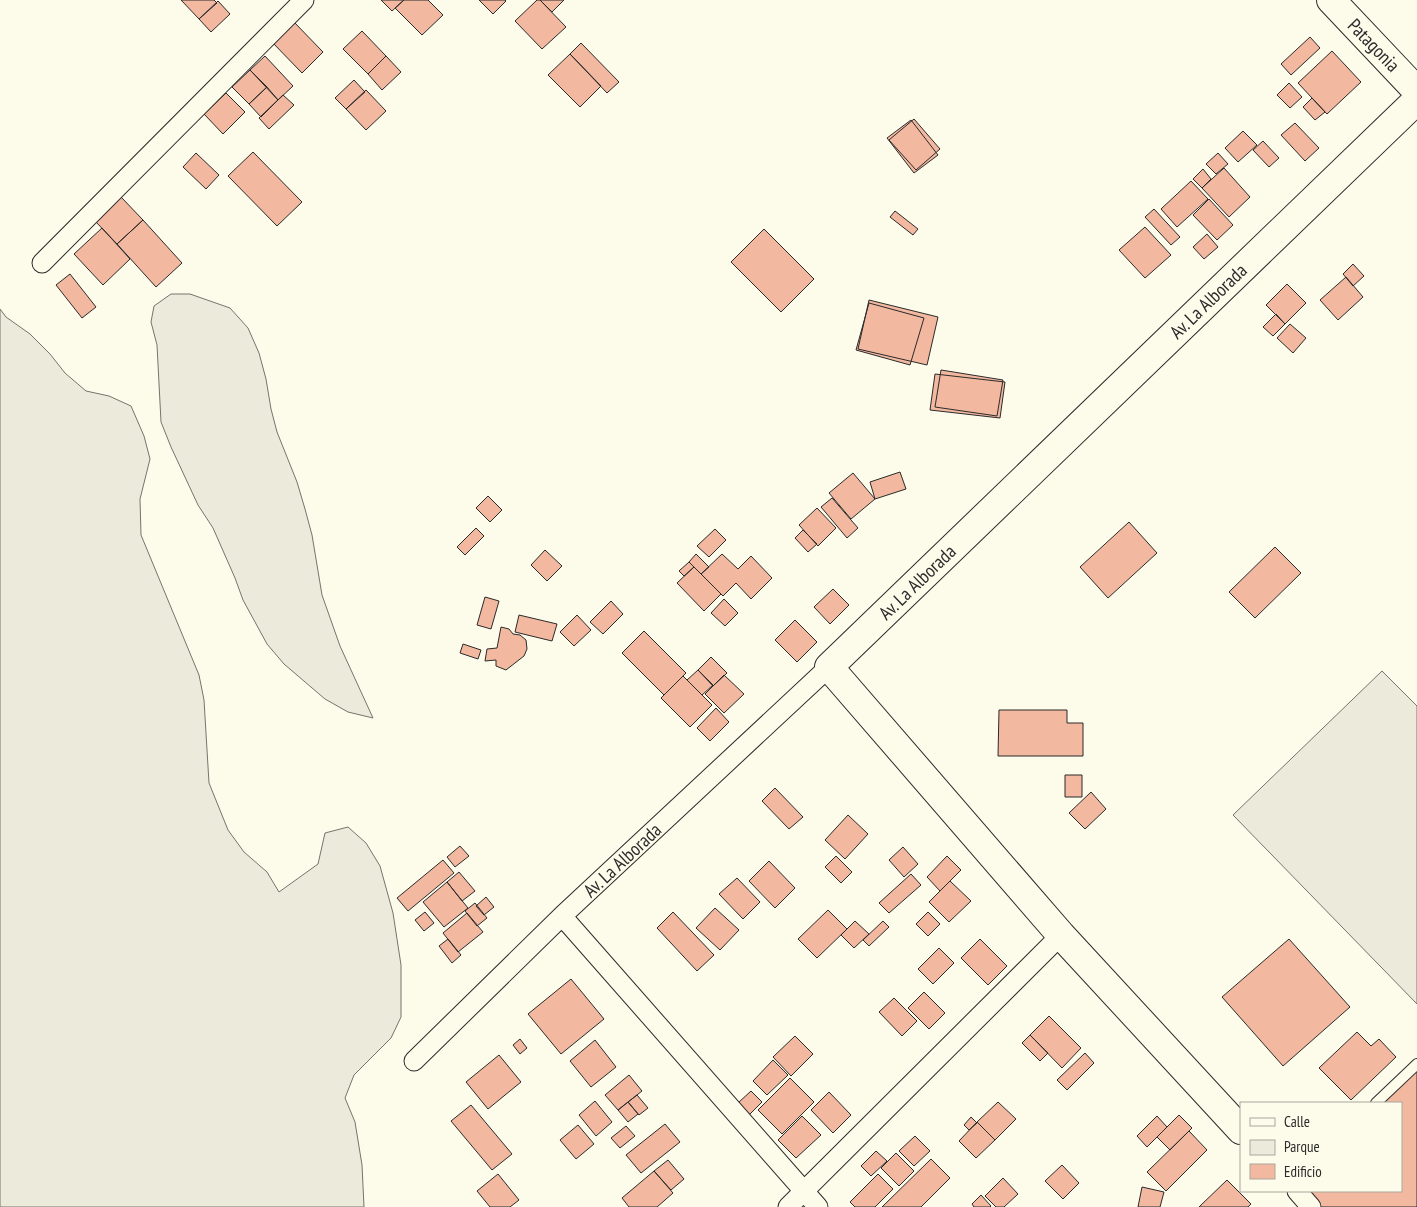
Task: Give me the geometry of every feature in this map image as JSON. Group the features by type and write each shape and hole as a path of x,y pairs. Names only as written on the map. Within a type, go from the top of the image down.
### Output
{"main road":[{"name":"Patagonia","path":"1331,0 1417,90"},
{"name":"Av. La Alborada","path":"829,667 1417,100"},
{"path":"829,667 1061,935 1240,1129"}],"street":[{"path":"42,263 304,0"},
{"name":"Av. La Alborada","path":"414,1061 562,916 829,667"},
{"path":"562,916 818,1207"},
{"path":"788,1207 1061,935"},
{"path":"1298,1192 1311,1207"}],"lane":[{"path":"1377,1102 1417,1064"}],"green space":[{"path":"171,294 190,294 230,308 248,328 259,353 277,432 297,482 305,509 312,535 322,595 340,646 373,718 348,712 325,699 284,664 267,644 243,600 213,528 198,505 161,422 157,345 151,322 154,306"},
{"path":"0,309 6,317 30,334 50,354 65,373 86,391 109,396 131,406 144,436 150,459 140,499 141,535 199,675 204,700 209,783 228,830 244,852 267,872 279,892 318,864 325,833 348,827 366,843 380,866 393,913 401,965 401,1017 391,1038 354,1075 345,1098 355,1122 362,1165 364,1207 0,1207"},
{"path":"1382,671 1417,706 1417,1004 1233,815"}],"building":[{"path":"181,0 214,0 217,3 199,19"},
{"path":"381,0 404,0 392,11"},
{"path":"404,0 428,0 443,15 422,35 395,8"},
{"path":"479,0 505,0 506,1 493,14"},
{"path":"537,0 540,0 566,27 542,49 515,21"},
{"path":"540,0 564,0 552,12"},
{"path":"218,1 230,14 211,32 199,19"},
{"path":"293,21 323,52 302,73 271,41"},
{"path":"362,31 386,56 368,74 343,49"},
{"path":"1310,37 1320,48 1291,75 1281,64"},
{"path":"581,43 619,82 607,93 570,54"},
{"path":"1332,51 1361,82 1327,114 1298,83"},
{"path":"570,54 601,86 580,107 548,75"},
{"path":"265,56 293,86 278,100 250,70"},
{"path":"386,56 401,72 382,90 368,74"},
{"path":"250,70 267,87 249,104 232,87"},
{"path":"354,80 365,92 346,109 335,98"},
{"path":"1289,83 1302,97 1290,108 1277,95"},
{"path":"267,87 278,100 261,117 249,104"},
{"path":"366,90 386,111 366,130 346,109"},
{"path":"226,93 245,112 223,134 204,114"},
{"path":"283,95 294,105 269,129 259,118"},
{"path":"1312,98 1325,112 1315,120 1303,107"},
{"path":"914,119 940,149 916,170 889,140"},
{"path":"911,120 938,155 914,173 887,138"},
{"path":"1295,123 1319,148 1305,161 1281,135"},
{"path":"1243,131 1257,145 1238,162 1225,148"},
{"path":"1263,141 1279,158 1269,167 1253,150"},
{"path":"253,152 302,202 277,226 228,176"},
{"path":"196,153 219,175 206,189 183,167"},
{"path":"1218,153 1228,164 1216,174 1206,164"},
{"path":"1224,168 1250,197 1229,217 1202,188"},
{"path":"1203,169 1211,179 1202,188 1193,179"},
{"path":"1191,181 1208,199 1177,227 1161,209"},
{"path":"121,197 143,220 117,244 95,221"},
{"path":"1209,199 1233,225 1217,240 1193,215"},
{"path":"1154,209 1180,237 1171,245 1145,217"},
{"path":"895,211 918,229 913,235 890,217"},
{"path":"143,220 182,263 156,287 117,244"},
{"path":"1145,227 1171,255 1145,278 1119,250"},
{"path":"102,228 130,259 103,285 74,254"},
{"path":"764,229 814,279 781,312 731,262"},
{"path":"1207,234 1218,247 1204,259 1193,247"},
{"path":"1353,264 1364,276 1353,286 1343,274"},
{"path":"70,274 96,307 82,318 56,285"},
{"path":"1346,277 1363,297 1338,320 1320,300"},
{"path":"1287,284 1306,303 1285,324 1266,305"},
{"path":"869,300 938,317 927,365 858,349"},
{"path":"869,303 924,318 910,365 856,350"},
{"path":"1276,314 1285,324 1273,336 1263,327"},
{"path":"1290,324 1306,338 1293,353 1277,338"},
{"path":"941,370 1003,380 997,416 935,407"},
{"path":"935,374 1005,382 1000,418 930,410"},
{"path":"900,472 906,489 875,499 870,482"},
{"path":"853,473 875,499 851,519 829,493"},
{"path":"488,496 502,510 490,522 476,508"},
{"path":"832,498 858,528 847,538 821,507"},
{"path":"817,508 836,528 818,546 799,525"},
{"path":"1129,522 1157,553 1108,598 1080,567"},
{"path":"476,528 484,536 465,555 457,547"},
{"path":"715,529 726,540 709,557 697,546"},
{"path":"803,530 817,544 808,552 795,538"},
{"path":"1275,547 1301,573 1255,618 1229,592"},
{"path":"545,550 562,566 547,581 531,565"},
{"path":"696,554 709,567 701,574 689,562"},
{"path":"722,554 738,569 751,556 772,578 751,599 736,583 723,596 701,574"},
{"path":"689,562 694,567 684,576 679,571"},
{"path":"694,567 721,594 704,611 677,583"},
{"path":"833,589 849,605 830,624 814,607"},
{"path":"485,597 499,601 491,629 477,625"},
{"path":"724,599 738,613 725,626 711,613"},
{"path":"611,601 623,614 603,634 590,622"},
{"path":"519,615 557,624 552,641 515,632"},
{"path":"577,615 591,630 574,646 560,632"},
{"path":"795,620 817,642 797,662 775,640"},
{"path":"501,627 509,629 513,634 520,635 526,640 527,649 524,656 506,670 496,666 496,660 485,661 487,649 497,648"},
{"path":"644,631 686,673 664,695 622,653"},
{"path":"463,644 481,650 478,659 460,653"},
{"path":"711,657 727,673 713,686 698,670"},
{"path":"698,670 713,685 702,695 687,680"},
{"path":"724,675 744,694 724,713 705,694"},
{"path":"683,676 712,705 690,727 661,698"},
{"path":"716,708 729,722 710,741 697,728"},
{"path":"999,710 1067,710 1067,723 1083,723 1083,756 998,756"},
{"path":"1065,775 1082,775 1082,797 1065,797"},
{"path":"775,788 803,817 789,829 762,801"},
{"path":"1091,792 1106,809 1085,829 1069,813"},
{"path":"848,815 868,834 845,859 825,840"},
{"path":"460,846 469,856 455,867 447,857"},
{"path":"903,847 918,864 904,877 889,860"},
{"path":"836,856 852,872 841,883 825,867"},
{"path":"947,856 961,870 940,891 927,877"},
{"path":"443,860 454,873 408,911 397,898"},
{"path":"769,861 795,888 775,908 749,881"},
{"path":"459,872 475,891 462,901 447,882"},
{"path":"911,874 921,885 889,913 879,903"},
{"path":"737,878 760,902 743,919 719,894"},
{"path":"950,881 971,901 949,922 929,902"},
{"path":"447,882 468,908 444,927 423,902"},
{"path":"486,897 494,907 484,915 476,906"},
{"path":"475,903 487,918 477,926 465,911"},
{"path":"715,908 739,930 720,950 696,928"},
{"path":"828,910 847,929 817,958 798,939"},
{"path":"425,912 434,923 424,931 415,920"},
{"path":"673,912 714,955 697,971 657,928"},
{"path":"928,912 940,924 928,936 916,924"},
{"path":"467,913 483,932 458,952 443,933"},
{"path":"855,921 869,934 854,948 841,935"},
{"path":"883,921 889,927 869,946 863,940"},
{"path":"448,939 461,955 452,963 439,946"},
{"path":"980,939 1007,966 988,985 961,958"},
{"path":"1289,939 1350,1007 1283,1066 1222,997"},
{"path":"939,948 954,963 933,984 918,969"},
{"path":"571,979 604,1019 561,1054 528,1014"},
{"path":"924,992 945,1013 929,1029 908,1008"},
{"path":"894,998 917,1021 902,1036 879,1012"},
{"path":"1049,1016 1081,1048 1062,1068 1030,1035"},
{"path":"1357,1032 1371,1046 1379,1039 1396,1057 1351,1100 1319,1068"},
{"path":"1030,1035 1048,1053 1040,1061 1022,1043"},
{"path":"795,1036 813,1054 791,1076 773,1057"},
{"path":"520,1039 527,1048 520,1054 513,1045"},
{"path":"595,1040 616,1067 591,1087 570,1061"},
{"path":"1085,1053 1094,1063 1067,1090 1057,1080"},
{"path":"499,1055 521,1082 488,1109 466,1082"},
{"path":"773,1060 788,1075 767,1095 753,1081"},
{"path":"1417,1062 1417,1207 1313,1207 1298,1192 1402,1192 1402,1102 1376,1102"},
{"path":"629,1075 642,1091 618,1110 605,1095"},
{"path":"790,1078 814,1102 782,1134 758,1110"},
{"path":"751,1091 762,1102 749,1115 738,1103"},
{"path":"829,1092 851,1115 833,1133 811,1110"},
{"path":"637,1095 648,1108 639,1115 628,1102"},
{"path":"595,1101 612,1122 596,1136 579,1115"},
{"path":"628,1102 638,1114 628,1122 618,1110"},
{"path":"998,1102 1016,1119 995,1140 977,1122"},
{"path":"471,1105 512,1154 492,1170 451,1121"},
{"path":"1179,1115 1192,1128 1170,1150 1157,1137"},
{"path":"802,1116 821,1135 796,1158 778,1140"},
{"path":"1157,1116 1167,1127 1147,1147 1137,1136"},
{"path":"971,1117 977,1123 969,1130 964,1125"},
{"path":"977,1122 995,1140 976,1158 959,1141"},
{"path":"665,1124 680,1142 641,1173 626,1155"},
{"path":"578,1125 594,1144 576,1159 560,1140"},
{"path":"626,1126 635,1136 620,1148 611,1138"},
{"path":"1189,1131 1207,1150 1166,1191 1147,1172"},
{"path":"915,1136 930,1151 914,1166 899,1151"},
{"path":"876,1151 887,1161 871,1176 861,1166"},
{"path":"896,1153 914,1171 899,1186 881,1168"},
{"path":"931,1159 950,1178 921,1207 882,1207"},
{"path":"668,1160 684,1179 671,1190 654,1171"},
{"path":"1062,1165 1079,1183 1063,1199 1045,1181"},
{"path":"654,1171 673,1193 657,1207 629,1207 622,1198"},
{"path":"498,1174 519,1200 510,1207 490,1207 477,1191"},
{"path":"878,1174 893,1189 875,1207 855,1207 850,1202"},
{"path":"1003,1178 1018,1194 1004,1207 996,1207 985,1196"},
{"path":"1227,1180 1251,1204 1248,1207 1199,1207"},
{"path":"1142,1187 1164,1192 1160,1207 1138,1207"},
{"path":"981,1195 990,1207 974,1207 972,1204"}]}
